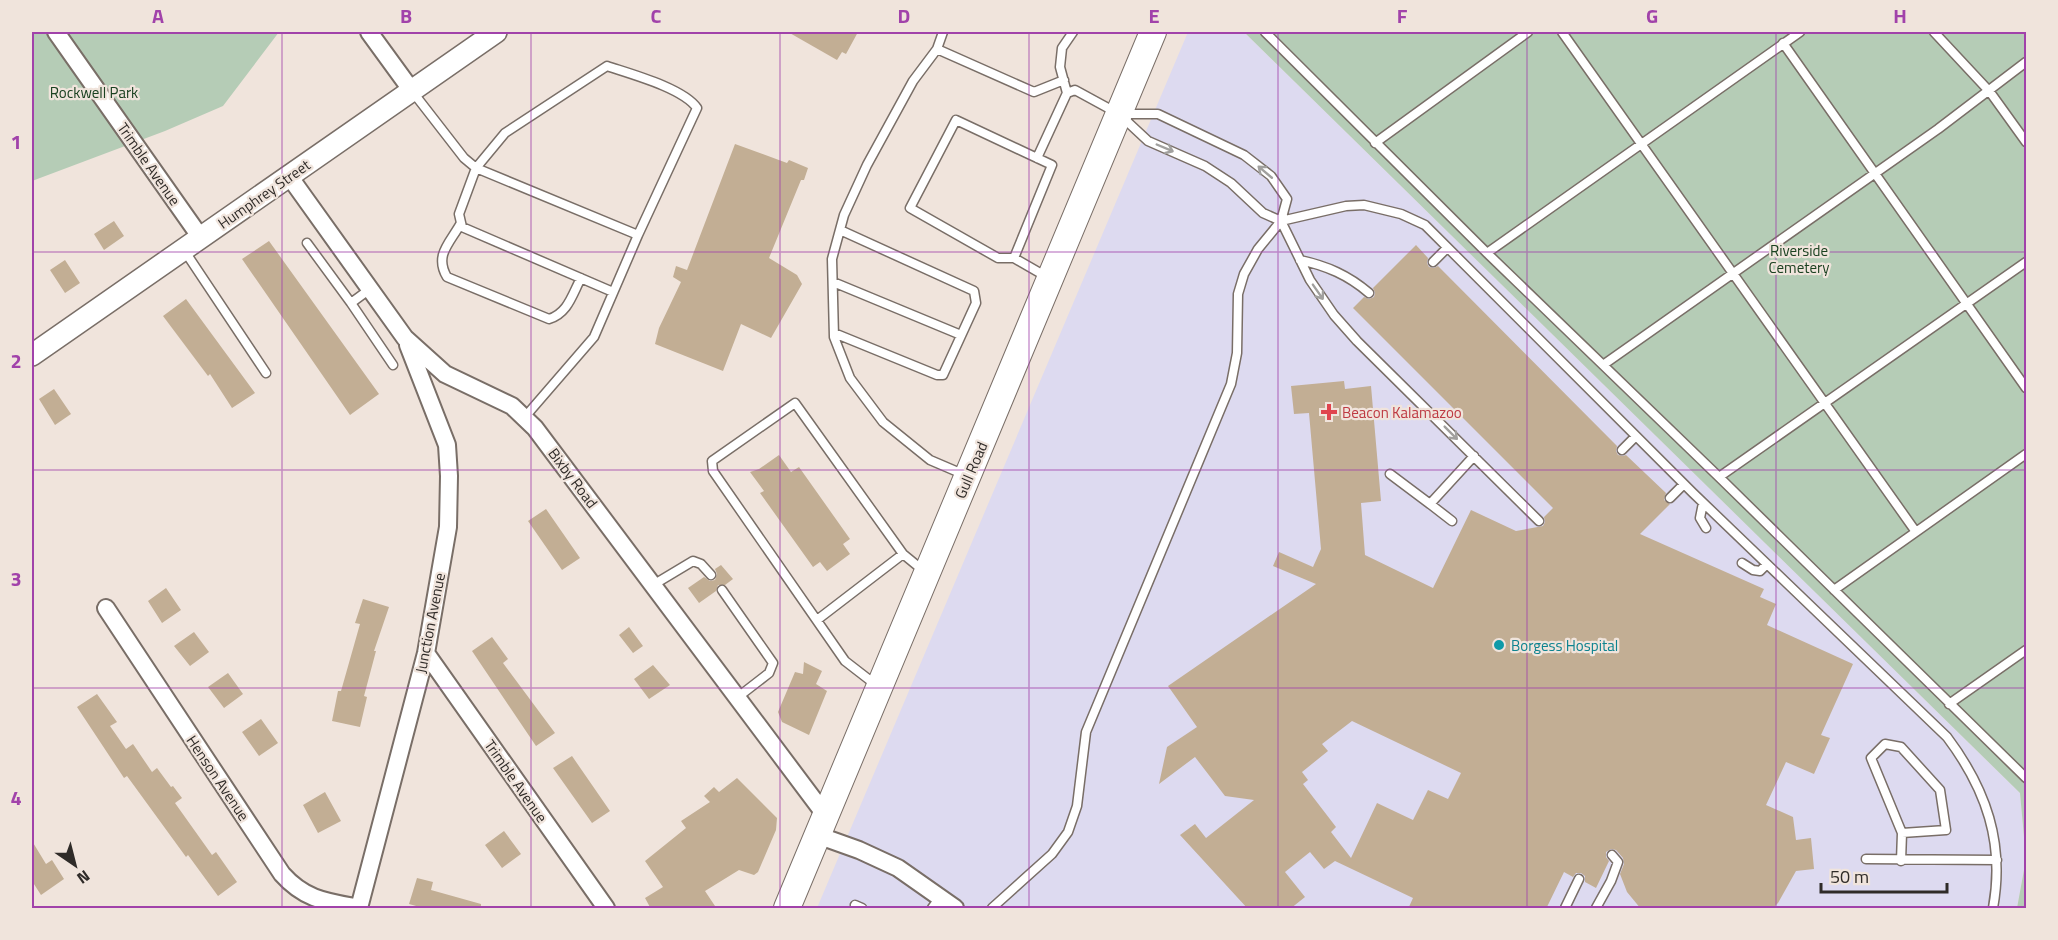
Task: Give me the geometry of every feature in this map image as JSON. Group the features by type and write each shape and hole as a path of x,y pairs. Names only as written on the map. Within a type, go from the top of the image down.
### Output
{"main road":[{"name":"Gull Road","path":"787,909 1154,32"}],"street":[{"name":"Trimble Avenue","path":"56,32 192,244"},
{"path":"369,32 412,91"},
{"name":"Humphrey Street","path":"32,355 496,32"},
{"name":"Bixby Road","path":"289,176 405,338 445,374 512,406 558,457 738,697 821,826"},
{"name":"Junction Avenue","path":"360,908 426,653 448,527 447,446 405,338"},
{"name":"Henson Avenue","path":"106,608 282,874 293,886 315,899 360,908"},
{"name":"Trimble Avenue","path":"426,653 606,909"},
{"path":"821,826 859,850 898,868 936,903 955,909"}],"lane":[{"path":"943,32 937,49 913,81 867,165 844,215 832,259 834,333 850,378 883,422 930,460 968,477"},
{"path":"1037,158 1067,93 1060,67 1062,48 1073,32"},
{"path":"1265,32 1487,253 2026,778"},
{"path":"1375,143 1527,32"},
{"path":"1563,32 1916,532"},
{"path":"1487,253 1800,32"},
{"path":"1934,32 1988,91 2026,142"},
{"path":"1783,43 2026,388"},
{"path":"937,49 1034,92 1064,80"},
{"path":"1603,365 1875,173 2026,62"},
{"path":"524,418 594,337 697,108 690,99 607,66 505,132 476,168 459,214 462,226 613,292"},
{"path":"1067,93 1075,90 1119,114 1148,141 1205,166 1231,183 1263,213 1281,221 1346,206 1364,205 1401,214 1425,225 1684,484 1947,737 1965,762 1987,809 1997,860 1993,909"},
{"path":"412,91 464,158 476,168 638,235"},
{"path":"992,909 1052,854 1068,832 1077,806 1086,732 1231,384 1237,353 1238,294 1244,274 1258,249 1281,221 1287,199 1271,176 1244,155 1158,114 1119,114"},
{"path":"1014,258 1052,165 956,120 910,208 998,258 1014,258 1050,278"},
{"path":"1281,221 1310,280 1334,315 1357,341 1539,521"},
{"path":"461,223 441,257 441,266 447,277 549,319 560,315 566,309 581,278"},
{"path":"834,333 937,375 943,375 976,303 974,291 840,230"},
{"path":"307,243 393,365"},
{"path":"192,244 266,373"},
{"path":"1433,262 1447,248"},
{"path":"1300,260 1324,265 1354,280 1369,293"},
{"path":"1719,477 2026,262"},
{"path":"833,282 961,335"},
{"path":"351,303 370,289"},
{"path":"880,687 845,661 713,471 712,461 795,403 903,554 927,574"},
{"path":"1622,450 1636,436"},
{"path":"1834,590 2026,454"},
{"path":"1430,504 1474,456"},
{"path":"1390,474 1452,521"},
{"path":"1670,498 1684,484"},
{"path":"1704,503 1700,518 1706,528"},
{"path":"816,620 903,554"},
{"path":"653,585 693,561 701,564 711,575"},
{"path":"1742,564 1760,571 1767,564"},
{"path":"722,590 773,663 769,673 738,697"},
{"path":"1949,704 2026,650"},
{"path":"1901,861 1902,833 1871,758 1885,744 1901,747 1940,790 1946,830 1902,833"},
{"path":"1596,909 1618,862 1612,855"},
{"path":"1866,859 1997,860"},
{"path":"1565,909 1579,879"}],"shaded area":[{"name":"Beacon Kalamazoo","path":"1188,32 1244,32 2020,793 2026,859 2017,908 817,908"}],"green space":[{"name":"Rockwell Park","path":"32,32 279,32 223,106 165,131 32,181"},
{"name":"Riverside Cemetery","path":"1244,32 2026,32 2026,859 2020,793"},
{"path":"2026,859 2026,908 2017,908"}],"building":[{"path":"788,32 858,32 846,54 842,52 837,60"},
{"path":"735,144 787,163 789,160 808,168 769,258 797,275 802,284 771,338 741,324 723,371 655,344 659,328 681,282 673,277 676,266 687,270"},
{"path":"114,221 124,236 104,250 94,234"},
{"path":"269,241 379,394 350,415 242,259"},
{"name":"Borgess Hospital","path":"1416,245 1428,258 1429,267 1438,266 1617,446 1618,455 1626,455 1666,493 1664,500 1670,504 1640,534 1764,589 1760,597 1776,604 1767,625 1853,664 1821,735 1830,738 1814,774 1786,762 1766,805 1793,817 1796,840 1811,838 1814,869 1796,871 1778,903 1772,909 1641,909 1627,892 1620,874 1624,864 1623,858 1616,850 1611,849 1606,852 1609,861 1596,888 1585,882 1585,876 1581,873 1576,873 1573,877 1564,872 1546,909 1408,909 1413,898 1335,861 1324,869 1310,852 1285,872 1305,897 1290,909 1248,909 1180,835 1195,824 1206,838 1254,800 1225,796 1195,757 1159,784 1167,747 1197,727 1168,686 1316,584 1273,566 1279,552 1313,567 1321,549 1309,413 1294,414 1291,386 1344,381 1345,389 1371,386 1381,501 1361,503 1365,555 1433,588 1471,510 1516,531 1543,526 1544,517 1553,508 1353,308 1364,297 1369,299 1374,297 1373,288","holes":["1352,721 1461,773 1448,799 1428,790 1413,820 1377,803 1351,858 1331,832 1336,827 1303,784 1308,780 1302,772 1328,751 1322,744"]},
{"path":"65,260 80,283 65,293 50,270"},
{"path":"186,299 255,393 232,408 210,374 208,376 163,316"},
{"path":"54,389 71,414 55,425 39,399"},
{"path":"779,455 791,472 799,467 850,539 843,544 850,554 827,571 820,562 813,567 760,493 764,491 750,472 759,469"},
{"path":"546,509 580,558 562,570 528,521"},
{"path":"721,565 733,579 725,585 718,585 716,591 699,603 688,588 704,577 710,581 715,580 717,574 715,569"},
{"path":"166,588 181,610 162,623 148,601"},
{"path":"363,599 389,607 374,651 376,651 364,696 367,697 360,727 332,721 338,691 341,691 360,624 355,623"},
{"path":"629,627 643,646 633,653 619,635"},
{"path":"194,632 209,652 190,666 174,646"},
{"path":"492,637 508,659 503,663 555,733 536,746 472,651"},
{"path":"804,662 822,671 816,684 827,691 809,735 782,722 778,712 795,672 803,674"},
{"path":"653,665 670,685 649,699 634,679"},
{"path":"228,673 243,694 224,708 208,687"},
{"path":"97,694 117,722 110,726 126,749 133,744 152,772 157,768 171,787 173,786 182,798 175,803 212,855 216,852 237,882 218,896 188,855 186,857 127,776 124,778 77,707"},
{"path":"261,719 278,743 259,756 242,732"},
{"path":"572,756 610,811 592,823 553,768"},
{"path":"737,778 777,818 776,830 758,872 754,875 739,870 705,891 717,909 651,909 645,898 663,887 645,861 686,828 681,821 710,802 704,796 714,787 719,792"},
{"path":"325,792 341,821 318,833 303,805"},
{"path":"504,831 521,854 502,868 485,845"},
{"path":"32,841 46,864 52,860 64,879 41,895 32,881"},
{"path":"417,878 433,882 431,890 481,904 481,909 427,909 409,904"}],"place":[{"name":"Beacon Kalamazoo","path":"1329,412"},
{"name":"Borgess Hospital","path":"1499,645"}]}
